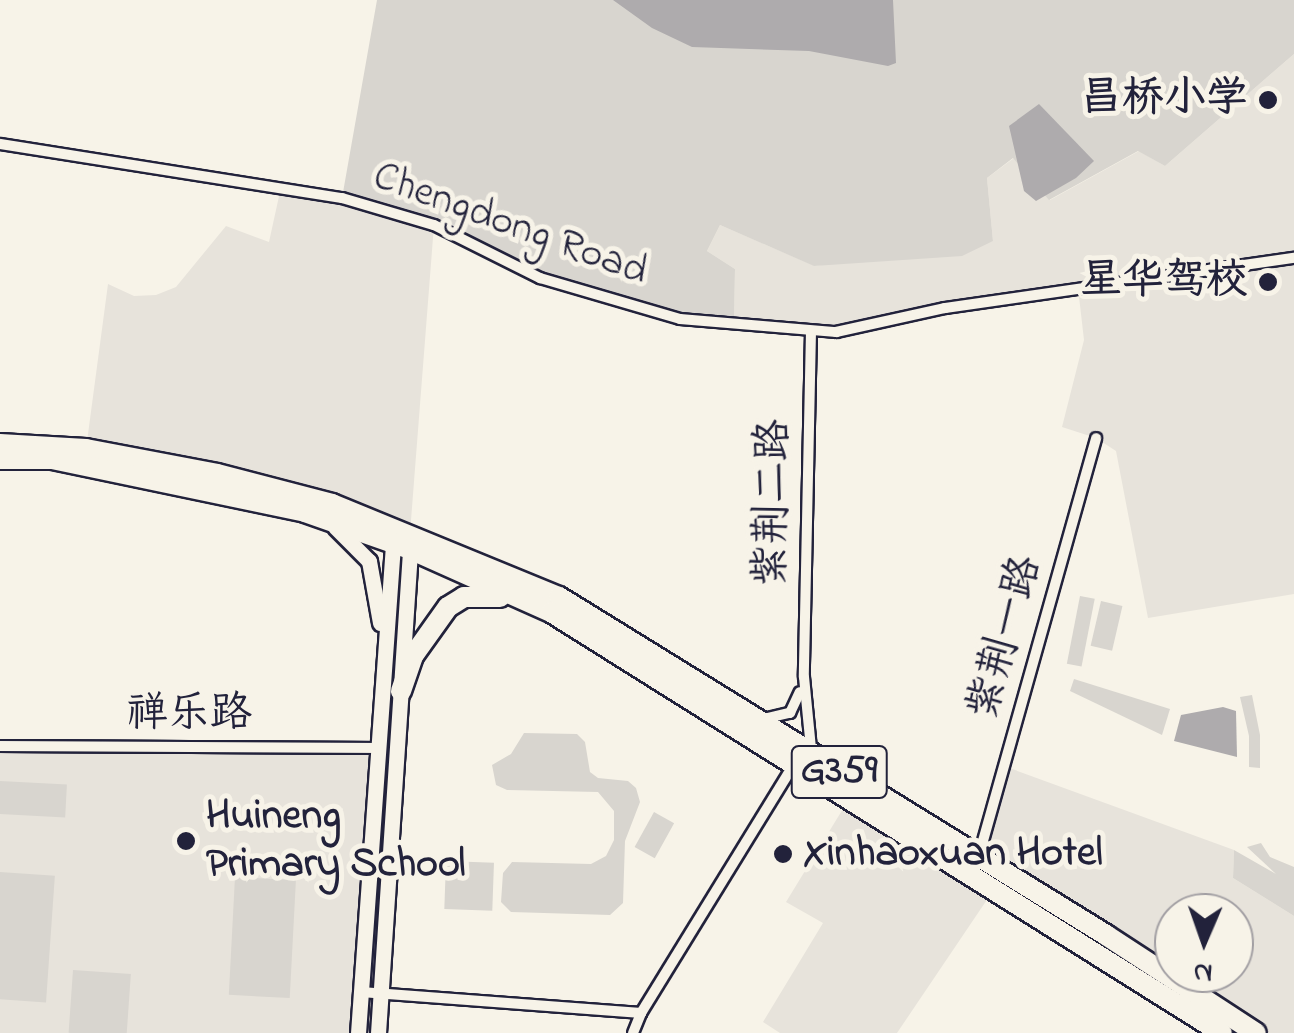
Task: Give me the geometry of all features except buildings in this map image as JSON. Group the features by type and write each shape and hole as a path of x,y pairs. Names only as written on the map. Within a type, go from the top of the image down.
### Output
{"highway":[{"name":"G359","path":"0,444 86,449 217,474 384,521 559,597 1256,1033"},
{"name":"G359","path":"0,459 52,459 305,512 401,546 551,612 793,766 995,886 1222,1033"},
{"path":"400,690 413,656 448,607 464,596 482,594 519,600"}],"street":[{"name":"Chengdong Road","path":"0,144 342,198 434,225 540,278 680,320 836,332 945,308 1294,258"},
{"name":"紫荆二路","path":"811,331 804,676 808,744 818,760"},
{"name":"紫荆一路","path":"978,856 1096,438"},
{"path":"305,512 340,529 368,560 377,596 384,675"},
{"path":"358,1033 384,675 401,546"},
{"path":"378,1033 400,690 401,546"},
{"name":"紫荆二路","path":"750,717 771,721 790,713 799,701 804,676"},
{"name":"禅乐路","path":"0,746 378,748"},
{"path":"633,1033 641,1013 793,766"},
{"path":"361,992 641,1013"}],"shaded area":[{"path":"377,0 1294,0 1294,54 1165,166 1138,151 1049,200 1013,158 987,178 993,241 962,256 814,266 720,225 707,251 735,269 734,324 680,319 540,278 434,225 342,198"},
{"path":"613,0 893,0 896,63 888,66 809,51 692,47 652,28"},
{"path":"1294,54 1294,594 1148,618 1116,451 1096,438 1062,427 1084,340 1078,288 836,332 734,324 735,269 707,251 720,225 815,266 993,241 987,178 1014,158 1050,200 1139,151 1165,166"},
{"path":"1039,104 1094,161 1076,178 1036,201 1024,191 1009,126"},
{"path":"281,187 434,225 410,533 86,449 108,284 134,296 156,295 176,287 226,226 269,242"},
{"path":"1080,596 1095,599 1082,667 1067,664"},
{"path":"1101,601 1122,606 1112,651 1091,646"},
{"path":"1074,679 1170,709 1162,735 1070,691"},
{"path":"1252,695 1260,735 1260,768 1249,767 1249,736 1240,697"},
{"path":"1223,707 1236,711 1237,757 1174,741 1181,715"},
{"path":"524,733 577,734 585,742 590,772 598,778 628,781 636,788 640,802 625,841 623,903 610,915 511,912 501,902 503,873 512,862 591,864 606,856 614,840 614,811 598,792 507,790 496,785 492,765 511,754"},
{"name":"Huineng Primary School","path":"0,746 378,746 378,1033 0,1033"},
{"path":"1004,766 1234,850 1233,878 1294,916 1294,1033 1256,1033 1193,993 1254,993 1254,893 1154,893 1154,968 1005,873 897,1033 780,1033 763,1022 823,923 786,902 849,799 978,856"},
{"path":"0,781 67,785 65,817 0,814"},
{"path":"654,812 674,823 655,858 635,847"},
{"path":"1261,843 1270,857 1294,867 1294,916 1233,878 1234,850 1276,874 1247,847"},
{"path":"446,861 494,863 492,911 444,909"},
{"path":"0,872 55,876 46,1003 0,999"},
{"path":"235,877 296,880 290,998 229,995"},
{"path":"73,970 131,974 127,1033 69,1033"}],"place":[{"name":"昌桥小学","path":"1268,100"},
{"name":"星华驾校","path":"1268,282"},
{"name":"Huineng Primary School","path":"186,841"},
{"name":"Xinhaoxuan Hotel","path":"783,854"}]}
